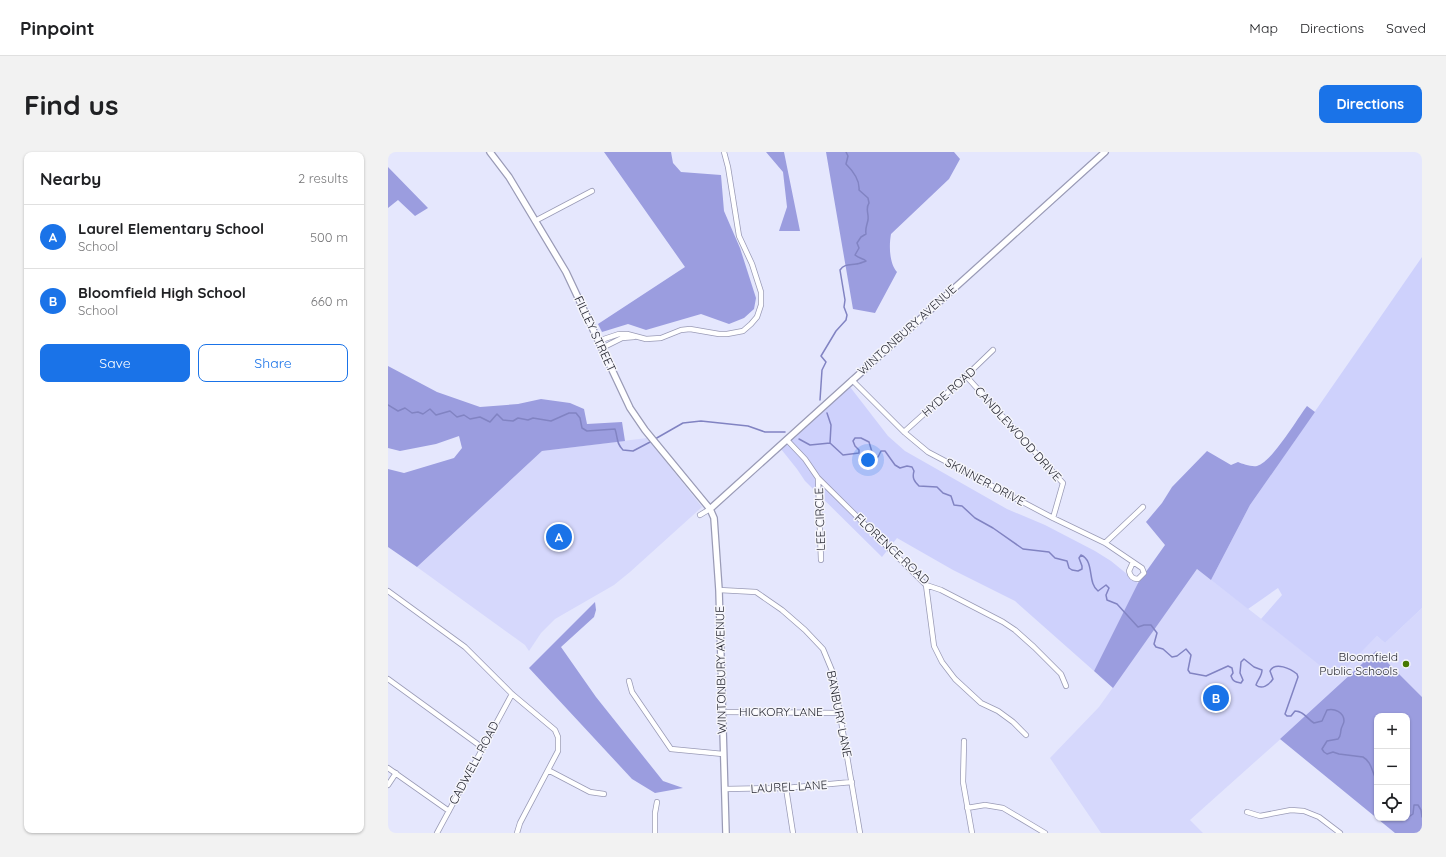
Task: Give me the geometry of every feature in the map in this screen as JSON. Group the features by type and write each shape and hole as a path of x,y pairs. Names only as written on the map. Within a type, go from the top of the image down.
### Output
{"street":[{"name":"FILLEY STREET","path":"490,152 509,177 566,272 630,408 710,509"},
{"path":"598,341 619,334 627,334 646,339 662,338 681,330 690,329 727,334 742,331 752,324 761,305 761,292 754,268 739,236 728,167 724,152"},
{"name":"WINTONBURY AVENUE","path":"700,515 710,509 787,440 1105,152"},
{"path":"535,221 592,191"},
{"path":"602,348 622,338 635,337"},
{"name":"HYDE ROAD","path":"904,432 993,350"},
{"name":"CANDLEWOOD DRIVE","path":"966,376 1063,483 1053,518"},
{"name":"SKINNER DRIVE","path":"852,380 904,432 928,452 1053,518 1105,543 1133,562"},
{"name":"FLORENCE ROAD","path":"787,440 806,459 818,478 926,585 941,590 1003,622 1015,630 1060,674 1066,686"},
{"name":"LEE CIRCLE","path":"818,478 821,560"},
{"path":"1105,543 1142,507"},
{"name":"WINTONBURY AVENUE","path":"710,509 714,518 719,590 726,833"},
{"path":"926,585 934,646 942,662 955,679 981,703 998,711 1013,722 1026,735"},
{"name":"BANBURY LANE","path":"719,590 756,592 782,610 823,649 833,673 860,833"},
{"path":"388,591 465,647 512,694 555,730 558,737 558,751 520,823 517,833"},
{"path":"388,679 483,748"},
{"path":"629,681 632,692 671,749 723,754"},
{"name":"CADWELL ROAD","path":"437,833 512,694"},
{"name":"HICKORY LANE","path":"722,712 840,712"},
{"path":"964,741 964,782 972,833"},
{"path":"388,768 449,811"},
{"path":"548,770 590,792 604,794"},
{"path":"388,785 396,773"},
{"name":"LAUREL LANE","path":"725,789 786,788 852,782"},
{"path":"786,788 793,833"},
{"path":"655,833 655,813 657,802"},
{"path":"967,808 985,805 1003,808 1045,833"},
{"path":"1247,812 1260,816 1291,810 1304,811 1319,817 1340,833"}],"shaded area":[{"path":"604,152 671,152 673,163 681,172 721,175 724,211 740,248 756,298 754,309 744,318 729,324 701,314 646,330 628,324 602,332 598,324 685,267"},
{"path":"766,152 784,152 800,231 779,231 787,207 783,172"},
{"path":"826,152 954,152 960,159 949,179 891,234 891,259 897,272 875,313 853,309"},
{"path":"388,167 428,208 415,216 398,200 388,208"},
{"path":"1422,257 1422,608 1385,643 1377,636 1336,678 1261,619 1282,595 1278,588 1248,609 1211,580 1250,505"},
{"path":"388,366 437,392 480,407 518,404 541,399 570,403 584,409 587,424 622,422 625,441 542,451 417,567 388,547 388,469 404,473 454,458 462,448 459,436 436,444 400,451 388,448"},
{"path":"847,383 888,436 905,451 1007,509 1045,525 1095,551 1111,561 1138,583 1094,671 1015,601 953,570 897,538 882,557 805,481 777,444"},
{"path":"1307,406 1315,412 1250,505 1211,580 1197,569 1113,688 1094,671 1138,583 1165,545 1146,522 1162,503 1172,487 1207,451 1231,465 1238,462 1250,466 1257,466 1263,463 1277,449"},
{"path":"647,438 702,507 614,585 555,619 541,633 529,651 525,645 417,567 542,451"},
{"path":"1197,569 1336,677 1377,636 1385,643 1422,608 1422,697 1376,651 1342,684 1190,820 1203,833 1101,833 1050,758 1099,707"},
{"path":"595,602 596,610 594,617 561,647 596,697 663,781 683,788 655,793 632,779 529,668"},
{"path":"1376,651 1422,697 1422,833 1395,833 1380,821 1410,821 1410,713 1374,713 1374,816 1280,739"}],"waterway":[{"path":"820,400 822,370 826,362 821,356 836,331 846,320 847,315 844,307 845,300 840,270 845,266 866,261 855,255 859,248 857,243 861,237 866,234 868,220 867,207 869,203 868,198 859,190 856,176 846,164 848,156 846,152"},
{"path":"388,405 398,411 405,408 412,413 418,412 423,414 430,409 436,415 450,411 457,417 464,415 470,419 480,417 490,422 497,414 503,420 513,421 518,418 528,420 533,418 551,421 569,413 576,413 580,418 582,428 587,431 615,429 618,443 623,450 633,451 652,441"},
{"path":"827,413 831,425 830,443"},
{"path":"655,439 683,423 701,421 748,426 765,432 785,432"},
{"path":"799,439 810,445 830,443 843,455 859,453 859,450 853,441 855,438 861,438 869,442 875,457 878,457 881,451 885,451 895,465 900,468 907,466 912,467 914,471 914,479 919,486 937,487 943,493 951,496 954,505 962,506 975,518 993,528 1023,549 1049,552 1055,558 1067,561 1069,568 1072,570 1078,571 1082,569 1079,558 1081,555 1088,562 1093,583 1098,591 1106,585 1109,588 1106,595 1107,600 1117,604 1138,627 1151,625 1157,633 1154,644 1156,647 1163,649 1172,657 1177,656 1186,649 1191,655 1188,670 1190,673 1206,676 1228,666 1232,668 1233,673 1231,676 1234,681 1241,683 1243,680 1240,673 1241,662 1244,659 1254,667 1262,670 1256,685 1263,687 1270,683 1273,679 1270,671 1272,668 1279,666 1291,670 1297,674 1298,677 1285,714 1287,716 1291,716 1295,711 1298,711 1314,723 1322,721 1327,710 1338,711 1344,718 1340,737 1338,739 1327,741 1322,749 1327,754 1333,752 1363,757 1370,765 1374,775"},
{"path":"1410,816 1413,814 1414,805 1418,805 1421,810 1422,817"}],"place":[{"name":"Laurel Elementary School","path":"559,537"},
{"name":"Bloomfield Public Schools","path":"1406,664"},
{"name":"Bloomfield High School","path":"1216,698"}]}
